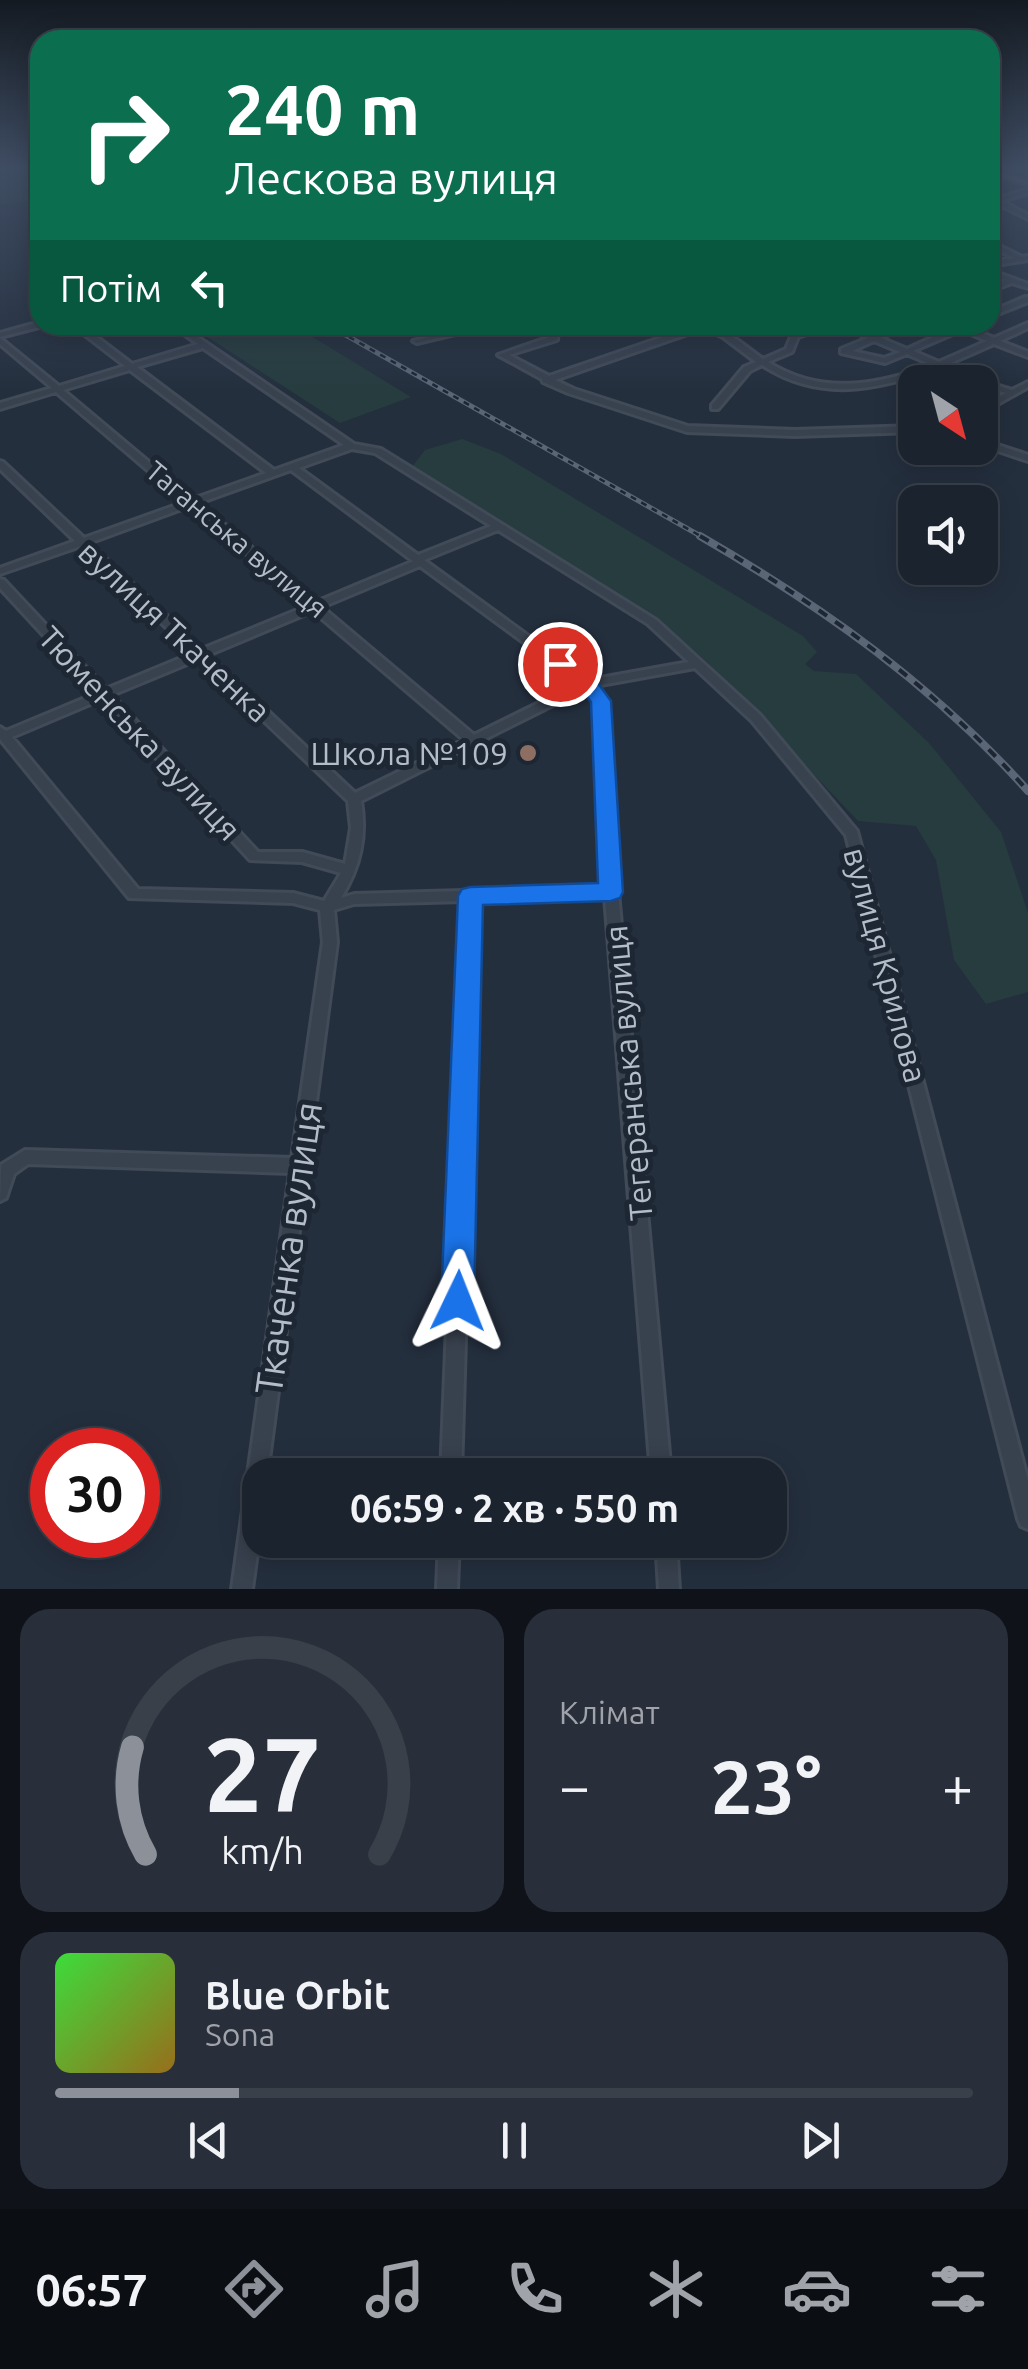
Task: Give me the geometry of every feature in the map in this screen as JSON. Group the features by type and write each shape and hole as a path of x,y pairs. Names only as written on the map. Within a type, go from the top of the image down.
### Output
{"street":[{"path":"1000,248 1024,259"},
{"path":"1000,276 1028,286"},
{"path":"1000,285 1012,280"},
{"path":"1000,312 1028,299"},
{"path":"1000,319 1026,328"},
{"path":"0,337 30,327"},
{"path":"721,335 784,375 833,388 903,378 1026,328"},
{"path":"89,335 272,473"},
{"name":"вулиця Крилова","path":"188,335 351,446 378,451 652,622 756,718 852,834 1028,1519"},
{"path":"417,341 440,335"},
{"path":"554,335 502,355 546,380 650,420 687,429 795,433 898,430"},
{"path":"546,380 676,335"},
{"path":"715,407 748,369 789,350 792,338 801,335"},
{"path":"867,335 1012,392"},
{"path":"881,335 844,351 879,362 942,335"},
{"path":"982,335 1028,355"},
{"name":"Таганська вулиця","path":"0,337 472,740"},
{"path":"0,406 203,345"},
{"path":"998,403 1028,384"},
{"path":"0,570 351,446"},
{"path":"998,448 1028,458"},
{"name":"вулиця Ткаченка","path":"0,464 354,799"},
{"path":"292,466 588,684"},
{"path":"500,526 104,695 2,734 134,894 293,898 327,907 354,899 611,892"},
{"name":"Тюменська вулиця","path":"0,582 255,857 302,857 349,870"},
{"path":"327,907 345,886 359,831 354,799 588,684 699,664"},
{"name":"Тегеранська вулиця","path":"588,684 601,701 611,892 660,1458"},
{"path":"452,1458 470,896"},
{"name":"Ткаченка вулиця","path":"242,1589 330,942 327,907"},
{"path":"0,1193 7,1170 25,1156 300,1166"},
{"path":"447,1589 448,1558"},
{"path":"667,1558 669,1589"}],"green space":[{"path":"204,335 309,335 411,397 340,423"},
{"path":"462,439 501,454 803,636 817,652 805,664 814,671 856,674 929,743 1001,832 1028,913 1028,992 986,1004 954,960 936,860 916,826 858,821 707,662 658,620 412,467 425,450"}],"railway":[{"path":"346,335 704,538"},
{"path":"700,536 790,591 874,650 954,716 1028,791"}],"place":[{"name":"Школа №109","path":"528,753"}],"route":[{"path":"458,1301 470,896 611,892 601,701 588,684 560,664"}]}
